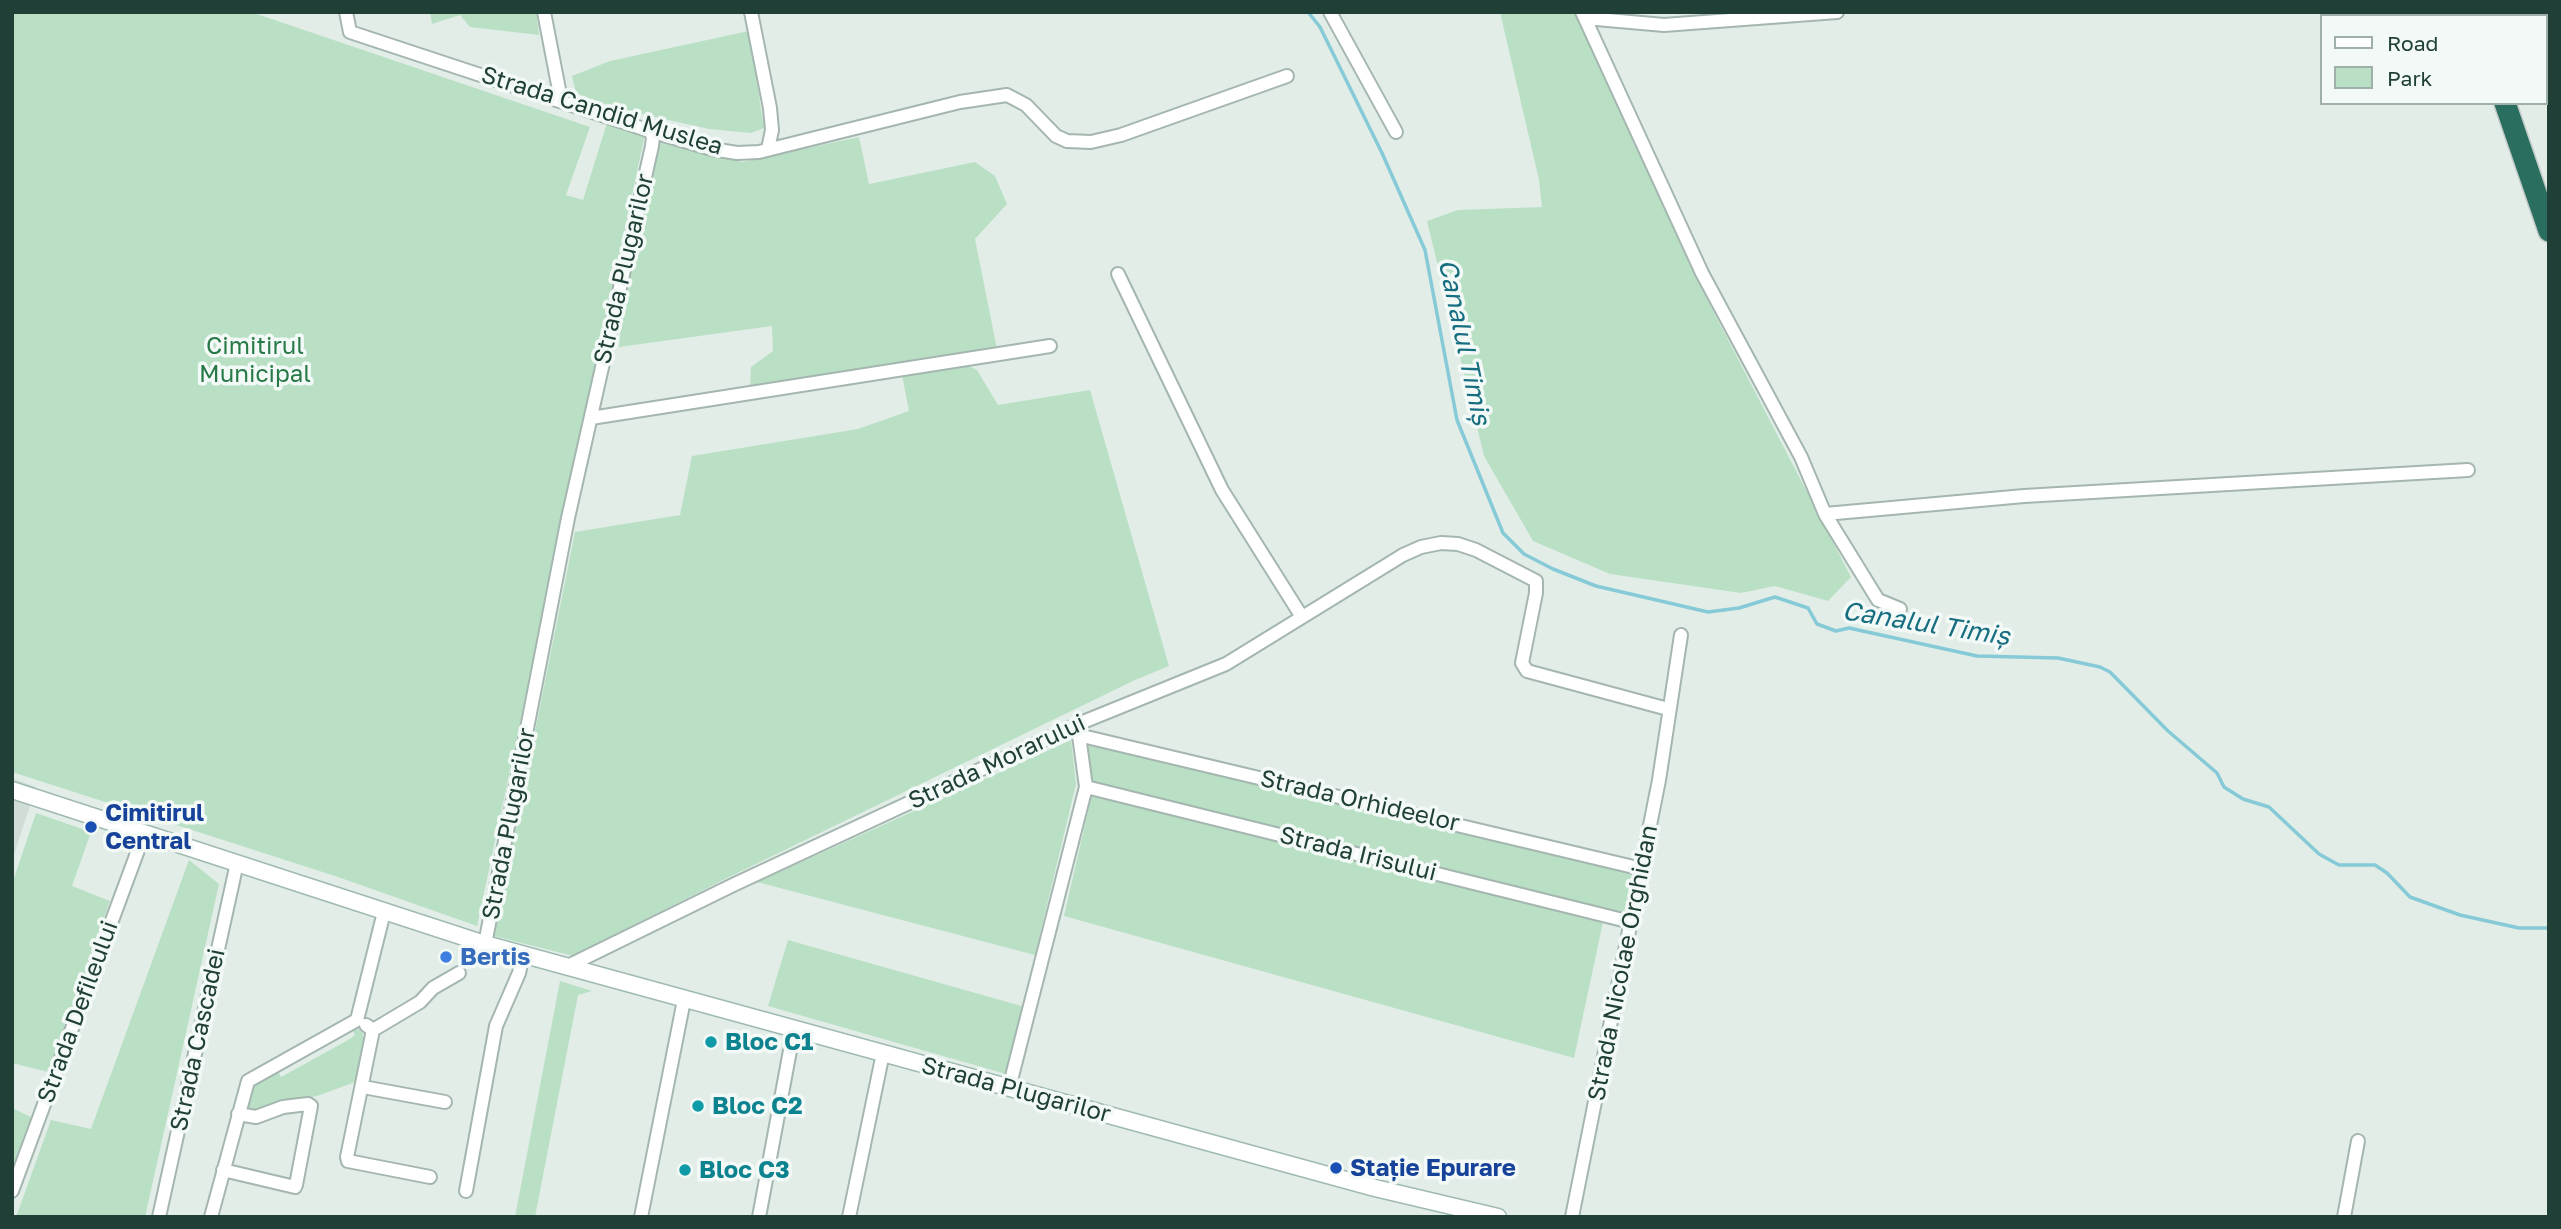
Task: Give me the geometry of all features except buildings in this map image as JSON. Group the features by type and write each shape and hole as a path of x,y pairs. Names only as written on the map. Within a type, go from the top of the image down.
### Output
{"highway":[{"path":"2506,105 2549,231"},
{"path":"2518,105 2549,192"}],"street":[{"name":"Strada Candid Muslea","path":"346,12 350,32 650,131 712,149 737,153 768,149 960,102 1007,95 1026,105 1056,136 1067,141 1091,142 1121,135 1287,76"},
{"path":"544,12 561,100"},
{"path":"751,12 770,108 772,130 768,149"},
{"path":"1330,12 1396,132"},
{"path":"1584,15 1664,25 1837,12"},
{"path":"1584,15 1702,273 1801,457 1825,513 1878,600 1900,609"},
{"name":"Strada Plugarilor","path":"650,131 653,137 652,146 568,518 485,944 1375,1188 1498,1217"},
{"path":"1118,274 1222,489 1302,617"},
{"path":"591,418 1050,346"},
{"path":"1825,513 2024,496 2469,470"},
{"name":"Strada Morarului","path":"566,968 733,885 1226,664 1403,555 1421,547 1441,543 1458,544 1533,578 1537,587 1522,663 1524,668 1534,674 1668,709"},
{"name":"Strada Nicolae Orghidan","path":"1572,1217 1659,780 1681,635"},
{"path":"1009,1088 1086,787 1078,729"},
{"name":"Strada Orhideelor","path":"1078,729 1642,869"},
{"name":"Strada Irisului","path":"1086,787 1631,922"},
{"path":"12,790 485,944"},
{"name":"Strada Defileului","path":"12,1191 144,834"},
{"name":"Strada Cascadei","path":"159,1217 237,863"},
{"path":"216,1216 223,1170 245,1086 251,1077 357,1020 384,912"},
{"path":"466,1191 496,1026 519,973 523,955"},
{"path":"430,1177 348,1161 347,1157 373,1030 420,1002 433,988 459,973"},
{"path":"641,1217 684,1000"},
{"path":"357,1020 373,1030"},
{"path":"759,1217 794,1029"},
{"path":"849,1217 883,1054"},
{"path":"363,1087 445,1102"},
{"path":"223,1170 295,1187 296,1185 311,1106 308,1104 283,1107 256,1117 238,1114"},
{"path":"2344,1217 2358,1141"}],"shaded area":[{"path":"12,778 36,787 12,861"}],"green space":[{"name":"Cimitirul Municipal","path":"12,12 251,12 590,127 566,195 583,200 607,123 645,134 477,926 338,877 12,772"},
{"path":"430,12 536,12 539,35 470,27 460,15 432,24"},
{"path":"1500,12 1576,12 1695,276 1851,577 1828,601 1775,586 1741,593 1610,574 1533,541 1484,456 1427,221 1458,210 1542,207 1539,180"},
{"path":"749,31 764,128 751,133 709,129 615,108 576,93 572,76 610,61"},
{"path":"859,137 869,184 975,162 995,176 1007,204 975,239 998,354 963,363 977,370 998,405 1090,390 1169,666 723,880 573,956 494,936 575,532 680,515 692,456 858,429 909,411 901,370 750,388 751,367 773,351 772,326 619,347 624,293 640,239 658,139 743,162"},
{"path":"1071,740 1076,784 1035,955 757,882"},
{"path":"1083,741 1634,874 1626,917 1603,922 1574,1058 1064,916 1092,794"},
{"path":"36,813 91,832 72,886 110,901 48,1072 12,1063 12,884"},
{"path":"189,860 219,884 145,1217 16,1217 51,1120 91,1129"},
{"path":"788,940 1025,1007 1006,1074 768,1006"},
{"path":"560,981 592,991 578,995 535,1217 515,1217"},
{"path":"351,1027 362,1031 366,1047 358,1081 320,1095 245,1114 252,1080 276,1068 281,1077 350,1039 355,1035"},
{"path":"12,1108 31,1117 12,1168"}],"waterway":[{"name":"Canalul Timiș","path":"1308,12 1320,27 1382,153 1425,250 1457,420 1503,533 1524,554 1596,586 1708,612 1739,608 1775,597 1808,608 1817,624 1836,631 1849,628 1977,656 2058,658 2100,667 2110,672 2168,731 2217,773 2224,787 2243,799 2269,807 2319,854 2339,865 2375,865 2387,873 2410,897 2460,915 2519,928 2549,928"}],"place":[{"name":"Cimitirul Central","path":"91,827"},
{"name":"Bertis","path":"446,957"},
{"name":"Bloc C1","path":"711,1042"},
{"name":"Bloc C2","path":"698,1106"},
{"name":"Stație Epurare","path":"1336,1168"},
{"name":"Bloc C3","path":"685,1170"}]}
